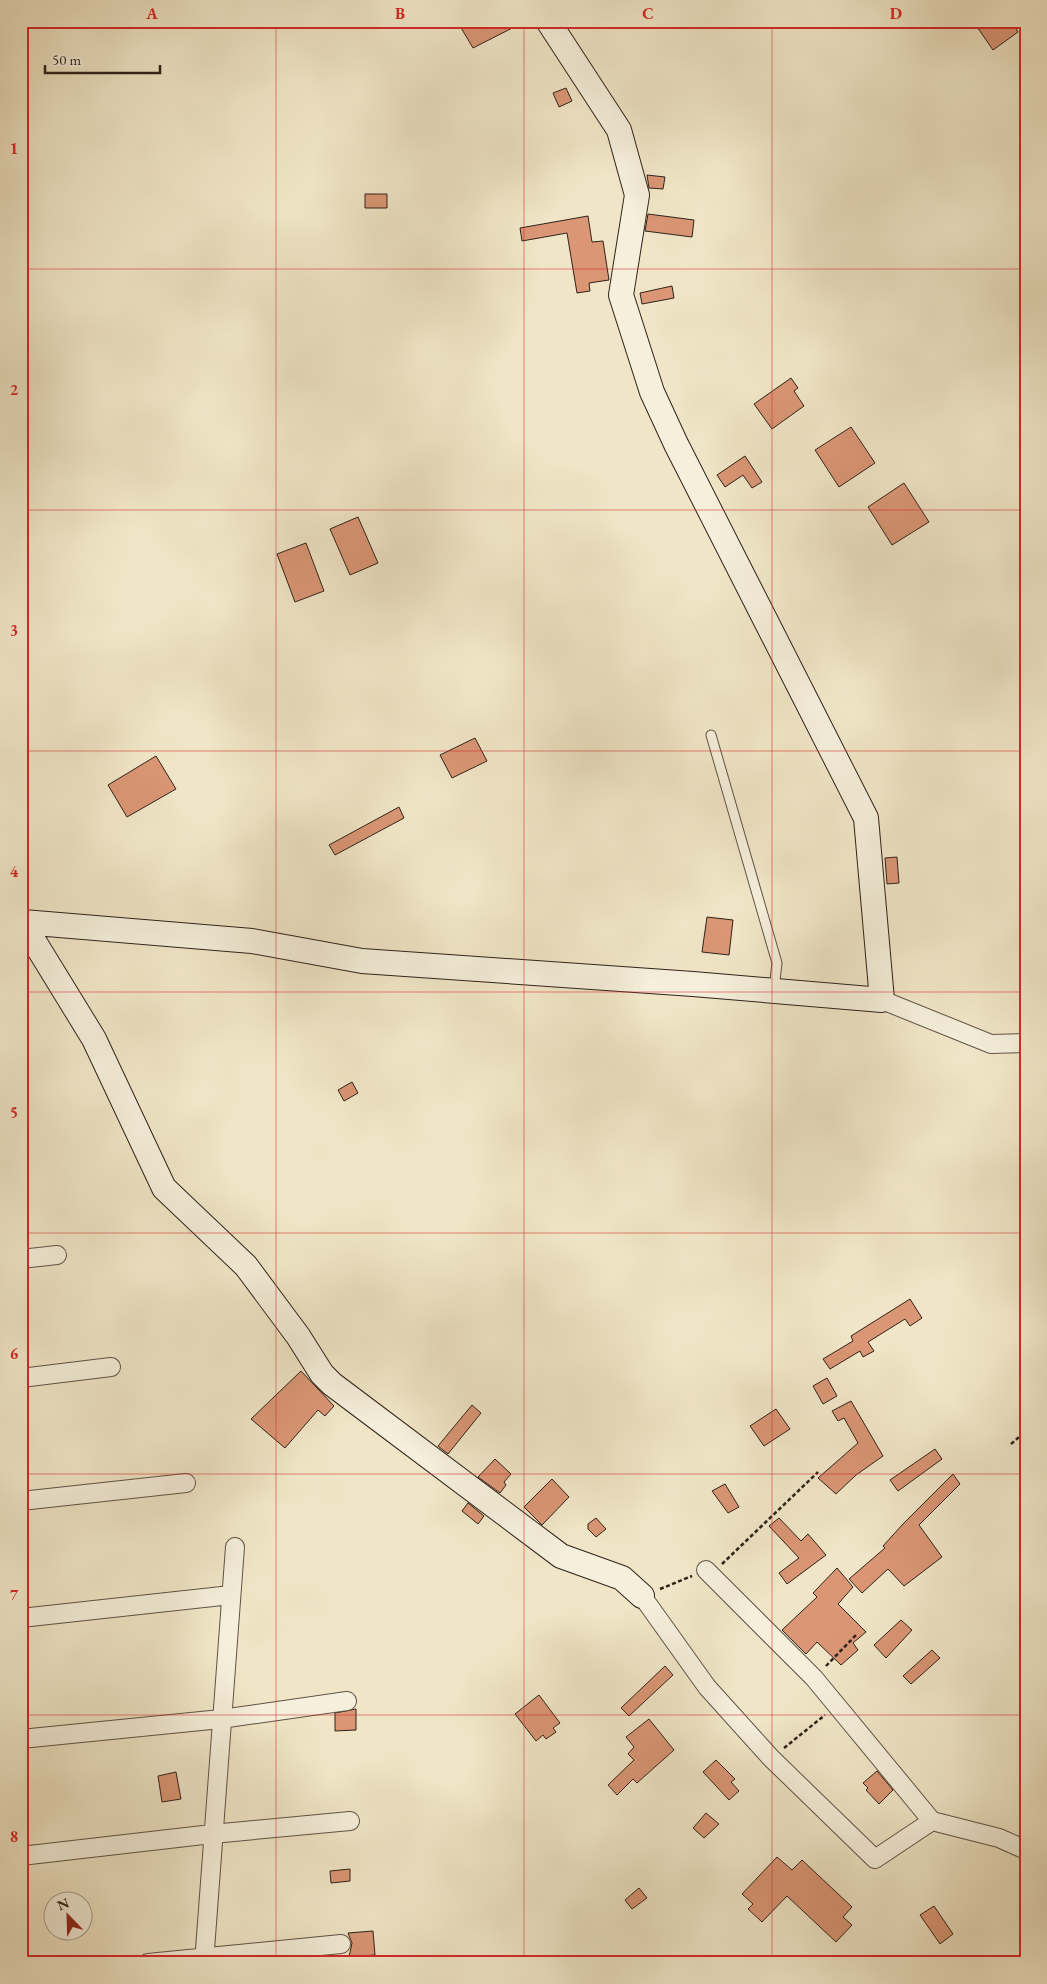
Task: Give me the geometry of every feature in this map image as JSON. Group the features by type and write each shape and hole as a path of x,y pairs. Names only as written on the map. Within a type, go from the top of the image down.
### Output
{"street":[{"path":"548,21 619,130 628,159 637,195 620,295 652,392 676,444 866,818 882,1000"},
{"path":"22,921 252,941 362,960 882,1000 991,1044 1026,1043"},
{"path":"22,921 94,1040 164,1188 246,1266 298,1336 322,1374 332,1384 561,1556 622,1578 642,1596 707,1688 772,1758 875,1859 932,1821"},
{"path":"21,1258 57,1255"},
{"path":"21,1378 111,1367"},
{"path":"21,1501 186,1482"},
{"path":"204,1960 235,1547"},
{"path":"706,1570 814,1678 932,1821 999,1838 1026,1850"},
{"path":"21,1618 231,1595"},
{"path":"21,1739 221,1719 347,1701"},
{"path":"21,1856 212,1834 350,1821"},
{"path":"148,1963 204,1960 341,1944"}],"lane":[{"path":"711,735 778,963 774,992"}],"path":[{"path":"1011,1444 1026,1431"},
{"path":"642,1596 726,1562 818,1472"},
{"path":"814,1678 856,1635"},
{"path":"772,1758 837,1705"}],"building":[{"path":"457,21 526,21 473,48"},
{"path":"973,21 1011,21 1018,32 993,50"},
{"path":"566,88 572,101 559,107 553,93"},
{"path":"647,175 665,177 663,189 649,188"},
{"path":"365,194 387,194 387,208 365,208"},
{"path":"648,214 694,220 692,237 645,231"},
{"path":"588,216 592,242 603,241 609,280 589,283 590,291 577,293 567,233 522,241 520,228"},
{"path":"672,286 674,298 642,304 640,293"},
{"path":"791,378 798,388 794,391 804,406 772,429 754,404"},
{"path":"851,427 875,463 839,487 815,450"},
{"path":"745,456 762,482 752,488 743,475 725,487 717,475"},
{"path":"904,483 929,522 892,545 868,507"},
{"path":"358,517 378,563 350,575 330,529"},
{"path":"306,543 324,591 295,602 277,554"},
{"path":"475,738 487,761 452,778 440,755"},
{"path":"156,756 176,789 127,817 108,785"},
{"path":"399,807 404,818 335,855 329,845"},
{"path":"897,857 899,883 887,884 885,858"},
{"path":"707,917 733,920 729,955 702,952"},
{"path":"352,1082 358,1093 344,1101 338,1090"},
{"path":"910,1299 922,1318 910,1326 905,1319 868,1342 874,1351 863,1357 860,1351 830,1369 823,1359 853,1341 851,1336"},
{"path":"301,1371 334,1406 325,1416 318,1410 285,1448 251,1419"},
{"path":"827,1378 837,1396 823,1404 813,1386"},
{"path":"851,1401 883,1456 856,1475 836,1494 818,1478 858,1443 844,1418 838,1421 832,1411"},
{"path":"472,1405 481,1413 448,1454 438,1446"},
{"path":"776,1409 790,1429 764,1446 750,1426"},
{"path":"935,1449 942,1459 898,1491 890,1480"},
{"path":"495,1459 511,1474 504,1482 506,1485 500,1493 478,1477"},
{"path":"953,1474 960,1484 919,1525 942,1557 904,1586 888,1569 862,1593 849,1579 885,1548 883,1546 903,1524"},
{"path":"552,1479 569,1497 542,1525 524,1507"},
{"path":"725,1484 739,1507 728,1513 712,1491"},
{"path":"468,1503 484,1516 478,1524 462,1511"},
{"path":"596,1518 606,1529 596,1537 588,1529 588,1524"},
{"path":"779,1518 801,1541 808,1534 826,1555 787,1584 779,1573 799,1558 769,1526"},
{"path":"837,1568 853,1587 838,1604 866,1632 853,1643 858,1650 841,1665 817,1642 806,1654 782,1630 817,1597 813,1593"},
{"path":"901,1620 912,1630 886,1658 874,1645"},
{"path":"932,1650 940,1658 911,1684 903,1676"},
{"path":"665,1666 673,1675 629,1716 621,1708"},
{"path":"539,1695 560,1723 553,1728 556,1732 546,1739 543,1735 536,1741 515,1714"},
{"path":"356,1709 356,1730 335,1731 335,1713"},
{"path":"649,1719 674,1750 637,1783 633,1779 617,1795 608,1785 634,1760 628,1754 634,1747 626,1737"},
{"path":"716,1760 735,1779 731,1782 739,1791 729,1800 703,1772"},
{"path":"877,1771 893,1790 879,1804 866,1790 868,1788 863,1783"},
{"path":"176,1772 181,1799 162,1802 158,1776"},
{"path":"706,1813 719,1824 704,1838 693,1828"},
{"path":"777,1857 792,1870 802,1860 852,1907 843,1917 852,1925 836,1942 787,1896 762,1922 748,1909 753,1904 742,1894"},
{"path":"350,1869 350,1881 331,1883 330,1871"},
{"path":"639,1888 647,1898 632,1909 625,1900"},
{"path":"934,1906 953,1934 940,1944 920,1915"},
{"path":"373,1931 375,1955 349,1957 352,1943 348,1933"}]}
